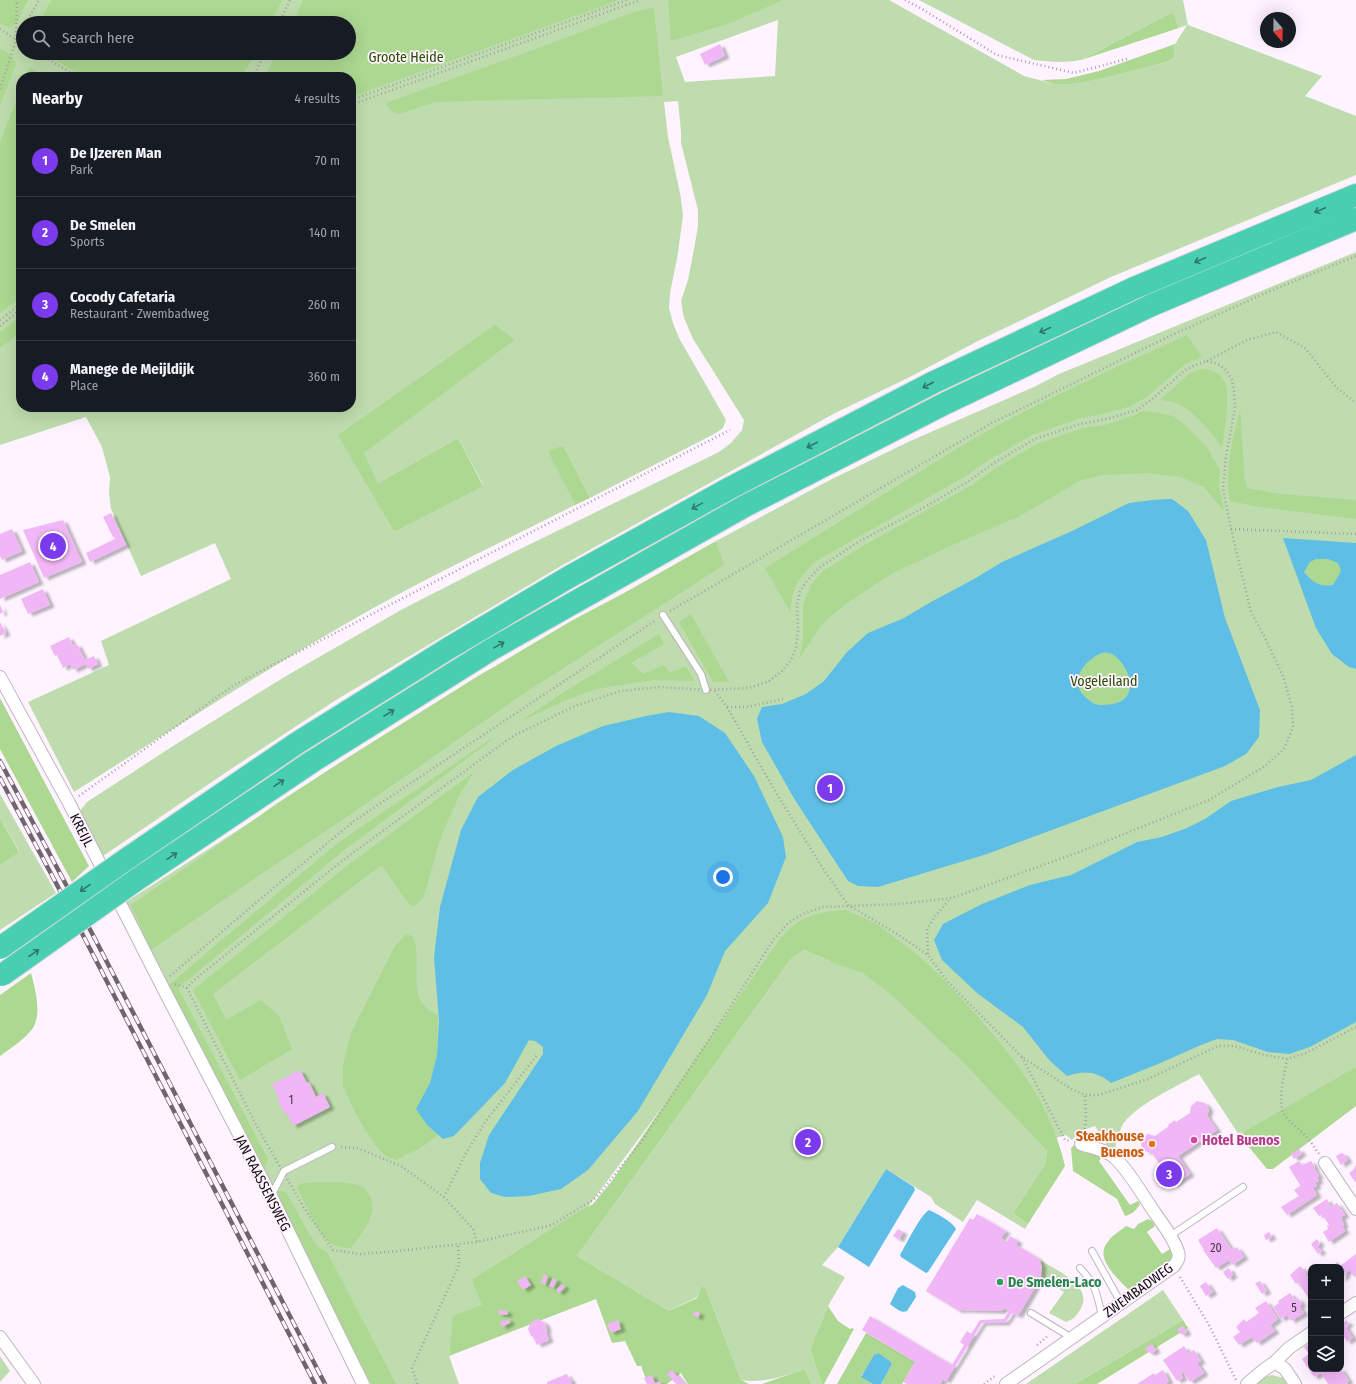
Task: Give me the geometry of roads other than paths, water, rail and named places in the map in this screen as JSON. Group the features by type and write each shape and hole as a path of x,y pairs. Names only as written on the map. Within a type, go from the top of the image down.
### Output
{"highway":[{"path":"0,948 128,858 298,743 449,648 569,577 730,488 932,383 1134,288 1356,195"},
{"path":"1,976 139,878 313,761 492,649 745,506 946,403 1152,305 1356,219"}],"street":[{"name":"KREIJL","path":"0,677 69,803 161,984"},
{"name":"JAN RAASSENSWEG","path":"161,984 271,1196 363,1384"},
{"name":"ZWEMBADWEG","path":"1006,1384 1174,1266 1179,1256 1170,1236 1135,1184 1114,1157 1103,1151 1081,1144"},
{"path":"1325,1163 1356,1209"},
{"path":"1344,1311 1356,1303"},
{"path":"1247,1384 1275,1362 1288,1348 1308,1335"},
{"path":"0,1337 30,1382"},
{"path":"1275,1362 1284,1369 1295,1384"}],"lane":[{"path":"663,615 701,674 706,690"},
{"path":"271,1196 284,1171 332,1147"},
{"path":"1170,1236 1243,1187"},
{"path":"1092,1251 1121,1303"},
{"path":"1080,1268 1090,1279 1096,1292 1102,1316"},
{"path":"1031,1313 1072,1338"}],"water":[{"path":"1172,499 1188,511 1206,540 1225,618 1260,710 1259,737 1246,754 1225,766 987,854 878,887 858,886 848,881 795,800 762,742 757,719 762,707 782,704 806,694 824,681 847,652 868,633 904,618 1002,562 1072,531 1129,503","holes":["1103,653 1112,654 1120,661 1128,673 1130,687 1129,693 1120,702 1098,705 1082,694 1078,681 1083,667 1095,657"]},
{"path":"1283,538 1356,543 1356,669 1349,667 1332,654 1316,628","holes":["1316,559 1328,559 1338,563 1341,571 1333,585 1317,583 1310,579 1304,572 1310,562"]},
{"path":"669,712 699,716 725,733 754,776 783,837 786,857 768,903 725,951 707,995 638,1111 588,1170 561,1189 529,1196 505,1197 491,1193 480,1179 480,1163 489,1135 543,1054 543,1047 535,1041 529,1040 505,1083 454,1136 443,1139 427,1125 416,1109 430,1083 437,1055 439,1021 434,957 440,907 461,830 478,797 513,770 556,746 603,726"},
{"path":"1356,755 1356,1022 1310,1047 1289,1054 1268,1052 1233,1040 1217,1039 1111,1083 1101,1076 1085,1072 1067,1076 1050,1061 1023,1027 977,993 942,960 934,940 943,924 982,904 1030,885 1071,875 1137,842 1162,837 1187,828 1205,819 1231,801 1278,787 1311,780"},
{"path":"886,1169 914,1187 915,1190 869,1267 838,1247"},
{"path":"929,1210 940,1215 956,1229 926,1273 900,1255 917,1224"},
{"path":"903,1285 915,1292 916,1297 905,1312 890,1304 898,1288"},
{"path":"878,1353 892,1364 881,1384 873,1384 861,1377 874,1355"}],"railway":[{"path":"0,761 94,937 325,1384"},
{"path":"0,778 56,883 315,1384"}],"place":[{"name":"Manege de Meijldijk","path":"53,546"},
{"name":"De IJzeren Man","path":"830,788"},
{"name":"Hotel Buenos","path":"1194,1140"},
{"name":"De Smelen","path":"808,1142"},
{"name":"Steakhouse Buenos","path":"1152,1144"},
{"name":"Cocody Cafetaria","path":"1169,1174"},
{"name":"De Smelen-Laco","path":"1000,1282"}],"park label":[{"name":"Groote Heide","path":"406,57"},
{"name":"Vogeleiland","path":"1104,681"}]}
